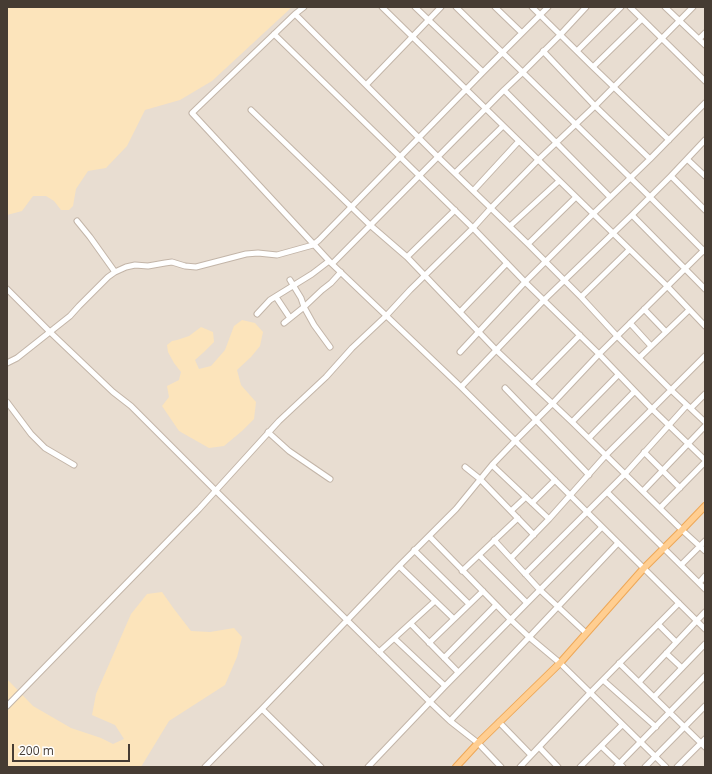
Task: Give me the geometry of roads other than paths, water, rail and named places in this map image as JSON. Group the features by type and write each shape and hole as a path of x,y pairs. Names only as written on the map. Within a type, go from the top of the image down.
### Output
{"main road":[{"path":"456,767 499,722 560,663 644,568 705,506"}],"street":[{"path":"304,7 192,113 313,245 461,387 705,629"},
{"path":"382,7 667,286 705,326"},
{"path":"415,7 483,72"},
{"path":"366,85 441,7"},
{"path":"205,767 414,550 456,509 492,465 535,420 667,286 704,251 456,7"},
{"path":"495,7 522,34"},
{"path":"532,7 593,68 669,140"},
{"path":"7,363 17,358 70,316 108,277 126,267 135,265 148,266 172,262 185,266 196,267 246,254 277,254 313,245 548,7"},
{"path":"257,314 270,300 330,262 370,225 485,108 560,35 586,7"},
{"path":"577,51 620,7"},
{"path":"630,7 705,81"},
{"path":"666,7 705,45"},
{"path":"7,706 194,514 278,421 326,377 352,348 386,316 538,160 595,106 693,7"},
{"path":"295,14 419,138 510,226 581,297 617,336 705,422"},
{"path":"593,68 642,19"},
{"path":"699,39 705,33"},
{"path":"274,34 455,210 525,282 599,354 634,392 705,461 660,508"},
{"path":"543,51 595,106 650,160"},
{"path":"504,90 610,197"},
{"path":"460,352 545,261 650,160 705,103"},
{"path":"251,110 370,225 407,257 496,350 553,403 705,551"},
{"path":"455,173 503,126"},
{"path":"461,387 544,300 632,215 705,140"},
{"path":"473,191 519,141"},
{"path":"687,159 705,176"},
{"path":"671,176 705,210"},
{"path":"510,226 559,181"},
{"path":"528,244 576,197"},
{"path":"407,257 455,210"},
{"path":"632,215 705,289"},
{"path":"77,222 115,272"},
{"path":"581,297 629,250"},
{"path":"460,312 507,263"},
{"path":"284,323 331,283 341,272"},
{"path":"290,280 301,298 304,307 314,325 330,347"},
{"path":"7,289 113,392 131,406 430,702 450,721 478,743 501,767"},
{"path":"276,297 290,318"},
{"path":"644,309 666,332"},
{"path":"639,358 689,310"},
{"path":"630,323 651,346"},
{"path":"532,384 580,335"},
{"path":"511,558 571,496 606,456 705,356"},
{"path":"572,422 618,375"},
{"path":"505,388 589,475"},
{"path":"589,438 634,392"},
{"path":"525,574 625,474 668,426 705,394"},
{"path":"7,402 31,434 45,448 74,464"},
{"path":"643,491 705,426"},
{"path":"268,432 288,451 330,479"},
{"path":"644,452 680,488"},
{"path":"492,465 549,519"},
{"path":"465,467 480,479 534,535"},
{"path":"532,503 555,480"},
{"path":"607,492 705,589"},
{"path":"511,512 526,497"},
{"path":"462,571 518,518"},
{"path":"368,767 458,672 602,527"},
{"path":"429,536 511,620 560,663 666,767"},
{"path":"494,540 540,590 586,633"},
{"path":"681,565 705,541"},
{"path":"450,721 618,543"},
{"path":"414,550 469,604"},
{"path":"478,555 527,604"},
{"path":"399,566 454,619"},
{"path":"699,583 705,576"},
{"path":"429,642 483,591"},
{"path":"379,652 435,601"},
{"path":"524,766 539,747 590,693 679,603"},
{"path":"444,658 496,605"},
{"path":"639,682 705,612"},
{"path":"411,624 458,672"},
{"path":"658,624 676,642"},
{"path":"395,638 445,686"},
{"path":"654,697 705,644"},
{"path":"666,653 682,668"},
{"path":"619,663 703,745"},
{"path":"601,746 619,766 640,742 705,676"},
{"path":"603,680 656,727"},
{"path":"645,767 705,706"},
{"path":"262,709 321,767"},
{"path":"499,722 532,755"},
{"path":"580,767 622,725"},
{"path":"677,767 703,745 705,739"},
{"path":"539,747 558,767"}]}
